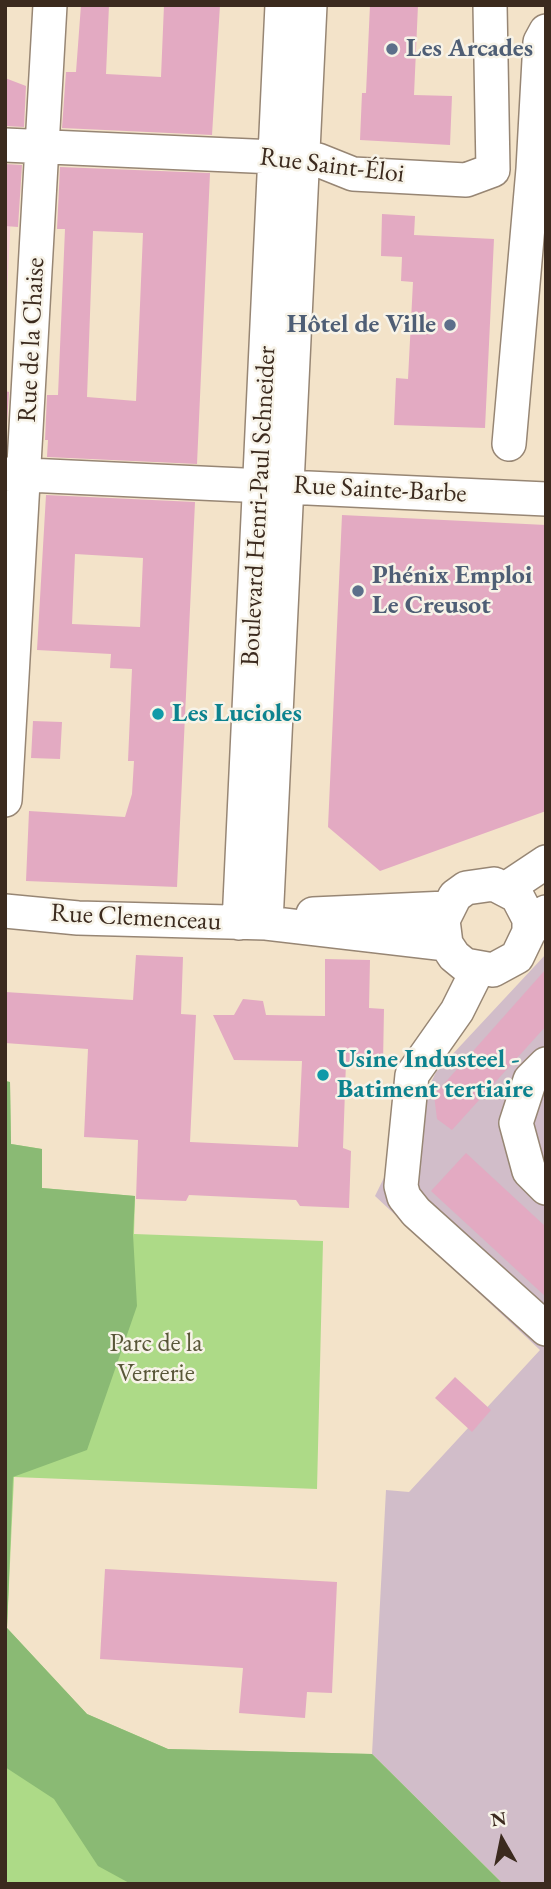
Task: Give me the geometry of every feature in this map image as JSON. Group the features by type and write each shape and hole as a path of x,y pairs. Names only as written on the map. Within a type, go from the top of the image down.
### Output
{"street":[{"name":"Rue de la Chaise","path":"5,800 15,475 42,147 50,5"},
{"name":"Boulevard Henri-Paul Schneider","path":"282,5 289,158"},
{"name":"Boulevard Henri-Paul Schneider","path":"253,923 289,158 310,5"},
{"path":"491,5 493,170"},
{"path":"509,444 533,169 540,43 546,31"},
{"name":"Rue Saint-Éloi","path":"5,145 318,160 353,174 466,180 493,170 533,169"},
{"name":"Rue Sainte-Barbe","path":"15,475 274,484 546,499"},
{"path":"507,888 546,862"},
{"path":"494,884 507,888 538,922 521,951 506,965 493,970 478,969 454,956 446,944 443,932 447,908 466,888 494,884"},
{"name":"Rue Clemenceau","path":"253,923 323,912 447,908"},
{"name":"Rue Clemenceau","path":"5,911 78,918 253,923 446,944"},
{"path":"478,969 457,1011 412,1076 401,1186 404,1197 416,1212 546,1329"},
{"path":"546,1064 530,1080 516,1123 529,1171 546,1188"}],"shaded area":[{"path":"5,169 13,169 5,340"},
{"path":"546,954 546,1884 503,1884 372,1754 386,1490 409,1492 540,1350 375,1196 436,1072"}],"green space":[{"name":"Parc de la Verrerie","path":"5,1081 10,1082 11,1144 42,1149 42,1188 135,1196 134,1234 323,1241 317,1489 14,1477 7,1628 87,1714 168,1749 372,1754 503,1884 5,1884"},
{"name":"Parc de la Verrerie","path":"5,1081 10,1082 11,1144 42,1149 42,1188 135,1196 133,1234 137,1306 87,1450 13,1477 7,1628 87,1714 168,1749 372,1754 503,1884 131,1884 98,1866 54,1799 5,1767"}],"building":[{"path":"81,5 109,5 106,74 161,77 164,5 220,5 212,135 62,128 66,72 76,72"},
{"name":"Les Arcades","path":"370,5 418,5 414,95 452,96 450,145 360,140 362,93 366,93"},
{"path":"5,78 26,86 24,127 5,126"},
{"path":"5,164 22,165 18,227 5,226"},
{"path":"60,167 210,173 197,464 47,457 47,395 58,395 65,229 57,229","holes":["93,231 143,233 136,401 87,397"]},
{"name":"Hôtel de Ville","path":"382,214 415,216 414,235 494,239 485,428 394,425 396,378 408,379 413,282 401,281 402,257 381,256"},
{"path":"5,391 9,392 6,439 5,439"},
{"path":"46,495 195,502 177,887 26,881 29,811 125,817 132,794 134,761 128,761 132,669 110,668 111,654 37,650","holes":["75,554 143,558 140,627 72,624"]},
{"path":"342,515 546,525 546,811 380,871 328,827"},
{"path":"33,721 62,722 60,759 31,758"},
{"name":"Usine Industeel - Batiment tertiaire","path":"136,955 183,957 181,1014 196,1015 190,1142 298,1147 302,1061 234,1060 213,1015 234,1015 243,999 263,1001 266,1015 325,1016 325,959 370,960 369,1008 384,1009 383,1063 346,1062 343,1148 351,1151 349,1208 300,1206 296,1200 189,1195 186,1201 136,1199 138,1140 84,1137 88,1049 5,1043 5,992 133,1000"},
{"path":"546,969 546,1026 452,1130 437,1119 434,1095"},
{"path":"466,1153 546,1227 546,1297 431,1191"},
{"path":"455,1377 491,1410 472,1432 435,1398"},
{"path":"105,1569 337,1582 332,1693 307,1692 305,1718 239,1713 243,1668 100,1659"}],"place":[{"name":"Les Arcades","path":"392,49"},
{"name":"Hôtel de Ville","path":"450,325"},
{"name":"Phénix Emploi Le Creusot","path":"358,591"},
{"name":"Les Lucioles","path":"158,714"},
{"name":"Usine Industeel - Batiment tertiaire","path":"323,1075"}]}
